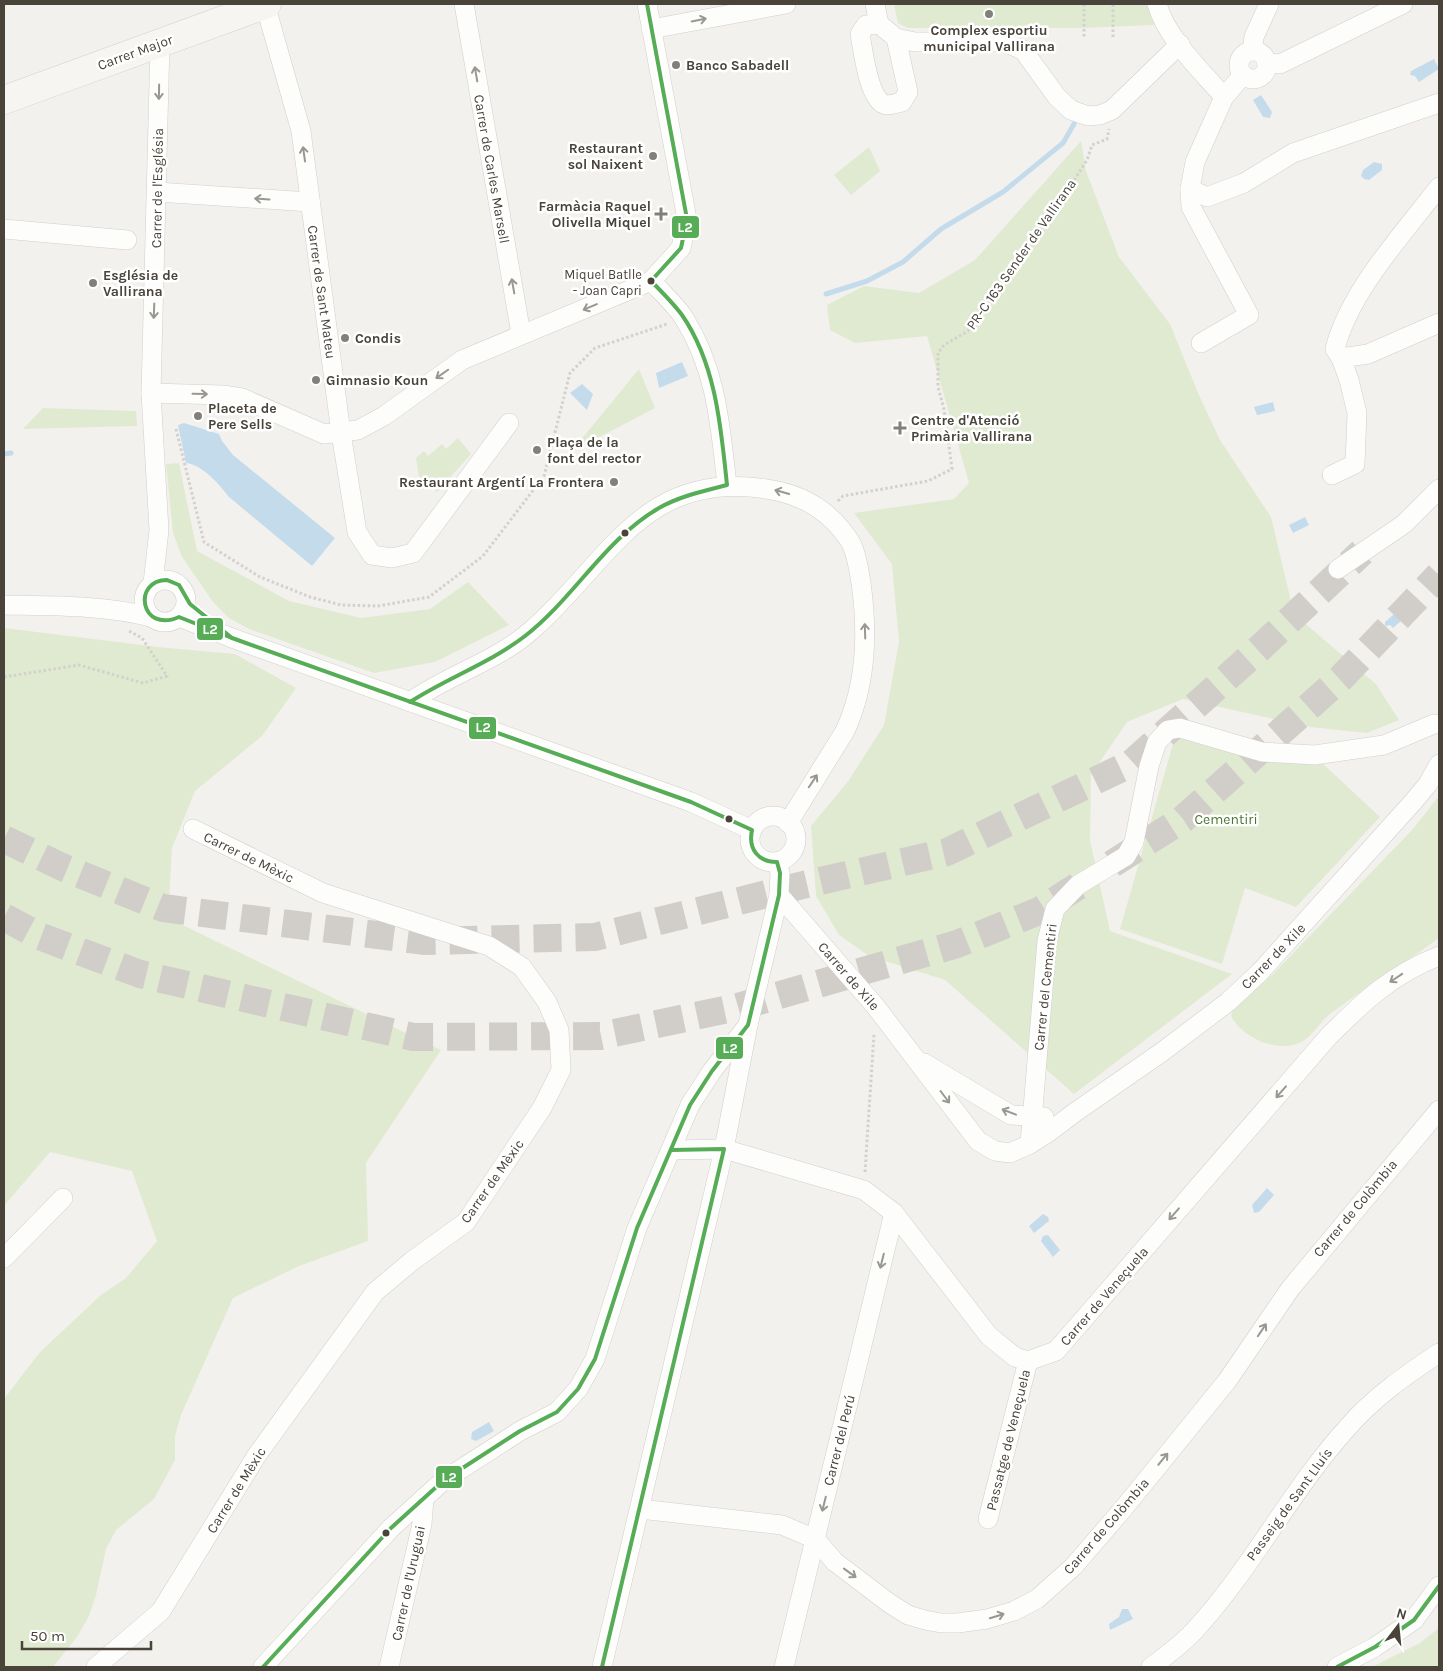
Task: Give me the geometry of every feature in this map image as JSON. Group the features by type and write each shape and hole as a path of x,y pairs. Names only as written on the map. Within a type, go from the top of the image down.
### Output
{"street":[{"name":"Carrer Major","path":"4,100 266,4"},
{"name":"Carrer de Sant Mateu","path":"266,4 301,131 341,433 357,532 372,555 392,558 413,553 509,423"},
{"name":"Carrer de Carles Marsell","path":"464,4 521,334"},
{"path":"151,393 223,395 242,398 324,434 358,430 384,416 462,360 651,281 681,248 686,219 647,4"},
{"path":"652,29 786,4"},
{"path":"875,4 879,24 896,38 915,42 1004,42 1023,50 1057,97 1071,110 1088,116 1100,116 1112,110 1180,44"},
{"path":"1158,4 1160,14 1180,44 1224,97"},
{"path":"1252,51 1254,36 1269,4"},
{"path":"1267,63 1280,64 1403,4"},
{"path":"879,24 866,25 860,34 872,93 879,101 886,105 902,102 908,92 896,38"},
{"name":"Carrer de l'Església","path":"159,530 141,241 157,192 160,43"},
{"path":"1252,51 1262,54 1267,63 1266,70 1260,77 1249,78 1243,74 1240,68 1241,58 1252,51"},
{"path":"1201,343 1249,315 1191,206 1190,189 1195,162 1224,97 1243,74"},
{"path":"1190,189 1207,197 1244,183 1293,153 1439,103"},
{"path":"1332,475 1355,464 1357,414 1349,380 1341,358 1335,349 1339,334 1356,298 1439,187"},
{"path":"157,192 310,202"},
{"path":"8,229 141,241"},
{"path":"651,281 684,318 711,375 721,427 727,485"},
{"path":"1341,358 1368,354 1439,323"},
{"path":"410,702 514,644 533,630 619,538 653,510 675,499 707,488 727,485 775,490 805,499 826,512 841,527 854,549 859,572 865,627 863,674 852,715 845,731 788,823"},
{"path":"1338,569 1404,524 1439,489"},
{"path":"159,530 173,582"},
{"path":"151,616 145,608 159,530"},
{"path":"4,605 91,607 129,611 166,622 183,608 184,591 173,582 166,580 149,589 91,607"},
{"path":"183,608 232,638 691,802 752,830"},
{"name":"Carrer del Cementiri","path":"1030,1144 1047,942 1054,909 1078,885 1126,856 1134,842 1143,806 1149,766 1157,742 1168,730 1180,728 1262,752 1315,755 1384,746 1437,721"},
{"name":"Carrer de Xile","path":"779,895 876,1007 978,1142 1010,1154 1049,1132 1074,1112 1162,1052 1228,1002 1260,972 1413,802 1428,784 1439,764"},
{"path":"768,817 776,817 788,823 794,833 794,846 788,856 777,862 765,861 755,853 750,842 752,830 757,823 768,817"},
{"name":"Carrer de Mèxic","path":"96,1667 161,1611 257,1455 375,1292 412,1261 466,1222 542,1108 560,1070 559,1030 547,1002 522,966 489,946 323,893 193,829"},
{"path":"602,1667 724,1149 748,1025 779,895 780,873 777,862"},
{"name":"Carrer de Veneçuela","path":"1028,1362 1056,1351 1328,1037 1369,996 1413,967 1439,956"},
{"path":"263,1667 391,1528 424,1498 452,1474 520,1431 558,1412 578,1389 595,1360 637,1228 690,1105 712,1071 748,1025"},
{"name":"Carrer de Xile","path":"916,1058 1011,1115 1050,1118 1074,1112"},
{"name":"Carrer de Colòmbia","path":"640,1509 782,1525 815,1540 834,1562 889,1603 908,1614 926,1620 941,1623 987,1619 1014,1611 1037,1599 1073,1567 1221,1389 1290,1288 1439,1110"},
{"path":"671,1150 724,1149 864,1190 894,1213 989,1336 1015,1358 1028,1362"},
{"path":"4,1258 64,1198"},
{"name":"Carrer del Perú","path":"784,1667 894,1213"},
{"name":"Passeig de Sant Lluís","path":"1151,1667 1194,1631 1216,1604 1320,1460 1348,1426 1380,1395 1439,1353"},
{"name":"Passatge de Veneçuela","path":"988,1519 1028,1362"},
{"name":"Carrer de l'Uruguai","path":"390,1667 422,1524 424,1498"},
{"path":"1337,1667 1375,1647 1414,1620 1439,1586"}],"path":[{"path":"1084,4 1084,37"},
{"path":"1113,4 1113,37"},
{"name":"PR-C 163 Sender de Vallirana","path":"826,512 843,496 928,481 952,468 944,409 938,387 938,353 944,345 968,331 1003,277 1057,207 1087,160 1092,145 1108,139 1110,130 1100,116"},
{"path":"176,429 204,542 212,549 260,577 310,597 341,605 378,606 429,597 483,556 544,476 570,373 595,348 684,318"},
{"path":"4,677 79,665 143,683 167,676 142,638 127,630"},
{"path":"864,1190 876,1007"}],"green space":[{"name":"Complex esportiu municipal Vallirana","path":"894,4 1152,4 1154,25 1081,28 908,28 898,23"},
{"path":"1081,141 1086,171 1119,257 1170,324 1198,393 1220,440 1271,517 1294,614 1376,684 1399,720 1367,733 1310,727 1183,699 1127,722 1091,775 1090,840 1110,931 1232,974 1074,1094 945,980 869,956 839,935 816,896 811,826 849,780 884,725 899,642 892,564 854,513 954,499 969,483 927,336 855,343 830,330 827,305 864,286 919,293 975,260"},
{"path":"869,147 880,171 851,195 834,175"},
{"path":"639,369 655,408 571,452"},
{"path":"43,408 136,411 137,426 23,429"},
{"path":"458,438 471,454 437,492 419,477 416,458 424,451 428,456 442,444 446,449"},
{"path":"179,463 197,551 289,601 361,618 430,609 468,582 509,625 435,662 374,673 249,629 229,618 213,602 182,557 173,533 166,464"},
{"path":"4,628 158,647 235,654 296,688 262,736 195,791 172,848 168,918 441,1050 366,1163 368,1241 299,1266 233,1298 181,1415 175,1436 175,1460 154,1499 116,1530 106,1549 96,1595 89,1616 77,1637 53,1667 4,1667 4,1399 40,1352 101,1295 126,1278 157,1241 132,1171 50,1152 4,1206"},
{"name":"Cementiri","path":"1177,730 1320,761 1380,817 1296,907 1245,888 1222,964 1120,929"},
{"path":"1439,796 1439,938 1330,1014 1303,1041 1294,1045 1273,1045 1262,1042 1244,1031 1231,1016 1234,1006 1272,975 1413,829"},
{"path":"1439,1628 1439,1667 1372,1667 1420,1643"}],"water":[{"path":"1434,59 1439,69 1419,82 1415,76 1410,75 1411,71"},
{"path":"1261,95 1272,112 1270,118 1263,117 1253,100"},
{"path":"1374,162 1382,164 1382,170 1369,180 1364,179 1361,176 1363,170"},
{"path":"682,362 688,376 659,388 656,373"},
{"path":"582,384 593,394 587,410 570,393"},
{"path":"1273,402 1275,411 1257,415 1254,407"},
{"path":"184,423 219,434 233,455 335,538 312,566 229,497 204,471 186,463 178,425"},
{"path":"1305,517 1309,525 1293,533 1289,525"},
{"path":"1403,606 1410,613 1393,628 1390,625 1385,626 1385,622"},
{"path":"1267,1188 1274,1195 1259,1212 1254,1213 1252,1205"},
{"path":"1043,1214 1048,1217 1049,1221 1034,1233 1029,1226"},
{"path":"1048,1235 1060,1250 1053,1257 1041,1241 1043,1236"},
{"path":"489,1422 494,1431 476,1441 471,1439 472,1432"},
{"path":"1122,1609 1128,1609 1133,1619 1110,1630 1109,1624 1119,1617"}],"waterway":[{"path":"826,294 867,281 903,262 941,229 1003,192 1063,143 1074,124"},
{"path":"4,454 11,453"}],"tunnel":[{"path":"4,839 62,867 163,908 425,941 595,937 803,885 947,852 1132,763 1260,648 1362,552"},
{"path":"1112,864 1183,819 1341,678 1439,575"},
{"path":"4,917 39,936 140,974 413,1037 600,1036 738,1007 957,944 1039,911 1078,886"}],"transit line":[{"name":"L2","path":"410,702 512,646 525,636 543,621 606,552 640,521 675,500 727,485 715,397 703,354 682,315 651,281 681,248 687,219 647,4"},
{"name":"L2","path":"167,580 179,585 190,604 232,638 179,617 166,620 156,618 149,613 145,605 145,596 149,588 156,582 167,580"},
{"name":"L2","path":"232,638 691,802 752,830 752,843 756,853 765,860 777,862 780,873 779,895 748,1025 712,1071 690,1105 637,1228 595,1359 578,1389 557,1412 520,1431 444,1480 391,1528 263,1667"},
{"name":"L2","path":"602,1667 724,1149 671,1150"},
{"name":"L2","path":"1337,1667 1375,1647 1414,1620 1439,1586"}],"place":[{"name":"Complex esportiu municipal Vallirana","path":"989,14"},
{"name":"Banco Sabadell","path":"676,65"},
{"name":"Restaurant sol Naixent","path":"653,156"},
{"name":"Farmàcia Raquel Olivella Miquel","path":"661,214"},
{"name":"Miquel Batlle - Joan Capri","path":"651,281"},
{"name":"Església de Vallirana","path":"93,283"},
{"name":"Condis","path":"345,338"},
{"name":"Gimnasio Koun","path":"316,380"},
{"name":"Placeta de Pere Sells","path":"198,416"},
{"name":"Centre d'Atenció Primària Vallirana","path":"900,428"},
{"name":"Plaça de la font del rector","path":"537,450"},
{"name":"Restaurant Argentí La Frontera","path":"614,482"}]}
